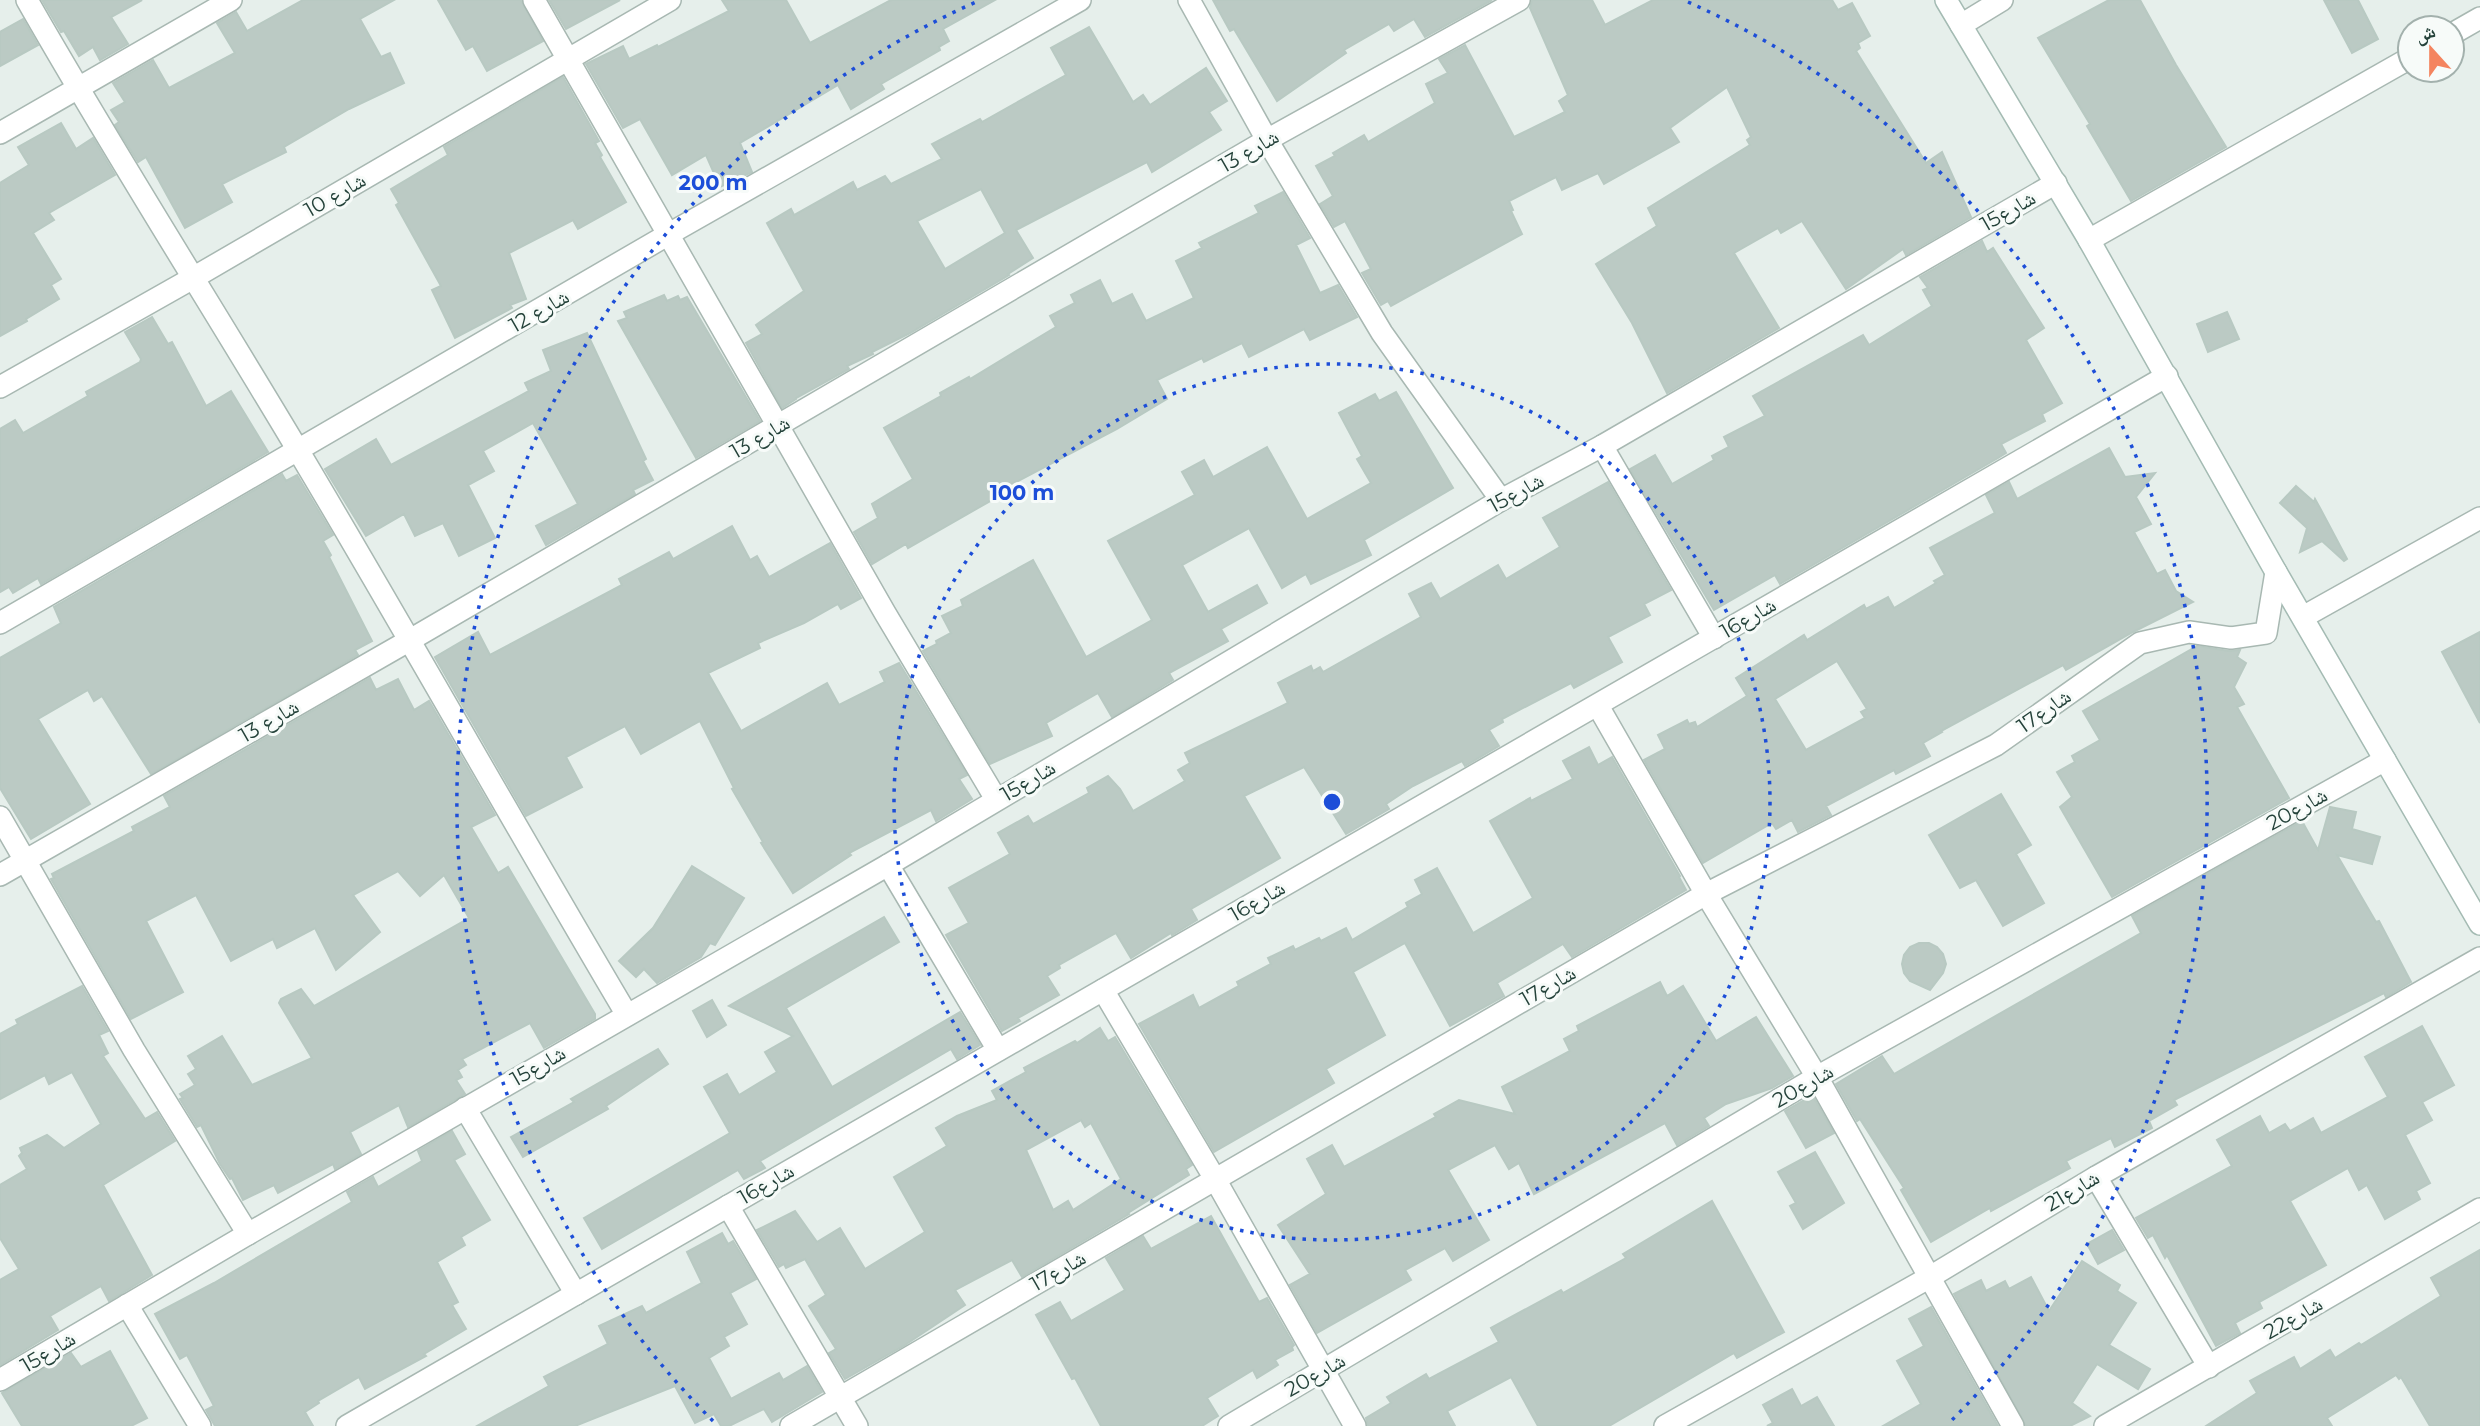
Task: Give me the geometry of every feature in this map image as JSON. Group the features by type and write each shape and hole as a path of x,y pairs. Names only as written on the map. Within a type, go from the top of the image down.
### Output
{"street":[{"path":"27,0 77,88 299,452 627,1015"},
{"path":"0,132 231,0"},
{"path":"534,0 885,613 996,799"},
{"name":"شارع 10","path":"0,387 193,278 670,0"},
{"name":"شارع 12","path":"0,623 299,452 669,234 1080,0"},
{"path":"1189,0 1267,141 1382,332 1501,500"},
{"name":"شارع 13","path":"0,875 780,426 1267,141 1519,0"},
{"path":"1946,0 2090,240 2276,572 2478,914"},
{"path":"1961,25 2002,0"},
{"path":"2090,240 2396,66"},
{"name":"شارع15","path":"0,1380 888,865 1501,500 1602,446 2056,183"},
{"name":"شارع16","path":"347,1426 2167,376"},
{"path":"1602,446 1714,638"},
{"path":"2303,617 2480,518"},
{"name":"شارع17","path":"790,1426 1706,894 1996,745 2140,643 2189,632 2231,638 2266,633 2276,572"},
{"path":"1598,706 1706,894 1817,1077 2013,1426"},
{"name":"شارع20","path":"1229,1426 1817,1077 2385,760"},
{"path":"0,817 134,1049 248,1234"},
{"path":"888,865 998,1050"},
{"name":"شارع21","path":"1665,1426 1930,1277 2096,1177 2480,958"},
{"path":"1103,990 1215,1179 1355,1426"},
{"path":"465,1108 576,1294"},
{"path":"2096,1177 2208,1367"},
{"path":"728,1206 857,1426"},
{"name":"شارع22","path":"2105,1426 2480,1209"},
{"path":"127,1305 200,1426"}],"building":[{"path":"42,0 142,0 111,17 128,44 100,60 93,47 79,56"},
{"path":"303,0 394,0 360,19 381,57 390,53 404,83 349,109 284,147 286,152 222,184 232,202 185,228 146,157 138,162 115,125 119,122 111,110 125,102 113,83 153,60 169,88 235,53 217,23 236,12 247,31"},
{"path":"438,0 521,0 543,41 487,71 473,46 466,50"},
{"path":"549,0 620,0 566,29"},
{"path":"722,0 786,0 810,43 891,0 995,0 943,29 949,41 939,47 940,50 881,84 884,89 851,109 838,85 740,143 752,172 720,187 706,155 672,175 640,119 623,128 586,64 623,46 629,59 657,45 658,47 729,11"},
{"path":"1213,0 1492,0 1425,37 1414,19 1394,31 1389,24 1344,50 1346,53 1277,101 1234,29 1230,31"},
{"path":"1532,0 1592,0 1605,25 1653,0 1832,0 1838,10 1852,3 1870,36 1858,43 1860,48 1856,51 1926,163 1942,152 1971,217 1906,255 1903,249 1846,289 1802,221 1781,233 1778,228 1734,253 1779,328 1667,393 1632,323 1596,264 1657,226 1648,208 1750,145 1747,140 1751,137 1727,87 1670,128 1679,142 1604,184 1598,173 1562,190 1556,177 1509,201 1522,234 1391,306 1388,301 1381,305 1362,273 1371,269 1345,221 1334,227 1320,204 1333,196 1316,166 1364,135 1368,142 1435,103 1426,84 1448,73 1439,59 1465,45 1514,137 1565,112 1559,101 1568,95 1530,8"},
{"path":"2109,0 2140,0 2226,147 2131,201 2087,126 2090,124 2038,38"},
{"path":"2324,0 2358,0 2378,39 2352,53"},
{"path":"23,19 38,45 0,66 0,32"},
{"path":"1089,27 1133,102 1143,95 1150,105 1206,68 1227,101 1209,112 1221,130 1152,172 1147,162 1016,230 1033,258 910,333 847,366 849,369 782,408 746,343 762,334 756,325 804,291 767,223 791,209 794,215 853,182 857,190 885,176 891,184 942,159 932,144 980,119 982,122 1066,75 1051,48","holes":["981,189 1005,233 945,269 917,221"]},
{"path":"563,77 599,141 595,143 602,155 600,157 626,202 578,229 573,220 509,253 526,299 510,305 512,308 455,338 432,290 441,286 396,205 399,203 391,189 448,155 444,147"},
{"path":"61,123 76,149 93,138 115,175 49,213 54,220 33,233 61,279 51,285 59,299 0,336 0,183 29,165 18,147"},
{"path":"1283,192 1310,238 1296,245 1320,293 1338,285 1357,317 1310,340 1304,329 1249,357 1242,343 1204,362 1202,358 1157,380 1167,399 1117,429 997,492 999,496 908,548 906,544 872,564 854,532 878,518 872,504 913,479 884,428 1056,327 1050,316 1075,303 1071,295 1100,280 1112,304 1132,294 1146,321 1194,298 1176,261 1202,248 1199,243 1259,213 1255,206"},
{"path":"1982,241 1987,252 1993,248 2044,328 2026,340 2062,403 2042,414 2045,421 2001,444 2006,453 1998,458 1780,584 1775,575 1714,610 1630,469 1655,455 1672,484 1714,460 1712,456 1729,447 1724,437 1765,416 1753,396 1863,335 1869,345 1932,306 1923,290 1928,288 1920,277"},
{"path":"664,295 667,301 678,296 680,300 687,297 760,421 696,458 618,321 627,318 624,312"},
{"path":"2227,312 2239,339 2208,352 2197,324"},
{"path":"152,317 168,344 172,342 206,406 231,391 268,452 41,584 38,578 13,593 9,587 0,592 0,429 15,420 23,433 88,396 86,392 140,362 141,359 125,332"},
{"path":"587,333 646,459 643,461 653,480 633,490 635,494 546,545 536,526 578,504 533,423 483,451 494,471 468,485 495,538 459,556 443,523 415,536 404,514 366,536 325,469 376,439 391,465 529,391 525,383 551,371 543,350"},
{"path":"1396,392 1453,488 1364,540 1371,555 1311,584 1306,574 1282,588 1249,528 1182,565 1208,612 1257,585 1267,603 1221,629 1228,641 1169,673 1173,680 1112,717 1098,693 1046,723 1052,736 990,764 923,651 951,633 942,616 963,606 961,600 1033,560 1086,657 1152,620 1108,541 1195,495 1182,472 1204,460 1213,477 1267,447 1307,519 1371,483 1357,459 1362,456 1339,413 1375,394 1379,401"},
{"path":"2109,448 2125,477 2155,473 2136,497 2151,524 2134,532 2157,574 2165,570 2176,591 2193,602 2066,670 2063,665 1941,731 1923,743 1930,756 1896,774 1894,770 1826,806 1831,815 1798,832 1792,820 1776,829 1772,823 1703,863 1644,760 1665,749 1658,735 1687,720 1689,724 1695,722 1697,727 1747,696 1736,678 1804,635 1807,640 1864,605 1866,609 1888,597 1894,608 1936,583 1934,581 1945,575 1930,548 1995,513 1986,495 2009,482 2017,499","holes":["1837,661 1867,709 1861,712 1865,718 1806,750 1775,699"]},
{"path":"282,474 286,481 297,475 333,535 323,541 372,641 355,650 358,655 151,774 102,696 94,701 88,690 38,719 90,804 31,839 0,788 0,658 61,623 54,607"},
{"path":"1608,482 1671,590 1644,604 1650,615 1608,637 1622,662 1574,688 1571,683 1502,719 1503,722 1489,730 1499,746 1465,766 1462,761 1413,786 1386,804 1389,809 1346,834 1304,767 1244,796 1280,858 1191,909 1197,920 1131,958 1116,933 1059,965 1060,968 1047,976 1059,995 1018,1018 1020,1021 1002,1031 946,935 969,923 949,888 1010,854 998,833 1028,816 1033,824 1089,793 1087,788 1108,776 1120,789 1133,811 1185,781 1178,770 1190,763 1185,753 1288,703 1278,683 1311,666 1313,671 1320,667 1323,672 1421,617 1409,594 1431,583 1440,599 1498,565 1506,579 1560,547 1543,518"},
{"path":"2296,486 2314,502 2315,499 2347,559 2344,561 2322,541 2300,552 2307,528 2280,503"},
{"path":"732,526 750,560 757,556 769,577 830,543 861,598 841,609 838,604 804,623 758,643 760,648 708,673 741,731 827,683 839,705 885,682 880,672 899,663 967,775 959,779 972,799 936,821 931,810 849,853 851,855 793,893 761,843 763,842 732,789 734,788 700,721 641,754 625,726 566,757 582,787 526,816 435,657 478,632 490,655 622,585 619,579 669,552 673,559"},
{"path":"2480,632 2480,723 2442,652"},
{"path":"2197,646 2240,650 2237,657 2246,663 2234,687 2244,704 2237,707 2289,798 2112,897 2060,807 2072,797 2057,772 2075,762 2072,756 2100,740 2083,711"},
{"path":"370,678 376,690 398,679 414,710 429,701 495,815 471,827 498,873 508,867 595,1014 595,1019 544,1048 530,1023 462,1059 466,1065 458,1070 462,1077 456,1080 465,1094 408,1127 399,1105 350,1132 361,1154 335,1169 333,1164 278,1193 274,1185 243,1200 232,1178 230,1179 220,1164 201,1125 197,1127 180,1099 183,1098 180,1094 195,1085 188,1074 196,1069 188,1056 222,1036 252,1085 312,1058 279,1003 281,999 301,989 314,1006 469,918 444,875 420,896 398,871 353,895 380,932 336,970 315,928 277,948 273,939 231,961 196,895 146,921 183,992 131,1019 51,879 54,878 52,874 134,831 132,827 170,807 164,796"},
{"path":"1589,747 1598,765 1612,757 1686,890 1572,957 1563,944 1497,983 1504,996 1450,1026 1405,943 1353,972 1385,1035 1326,1069 1334,1083 1214,1152 1139,1024 1193,995 1199,1008 1239,986 1237,982 1271,964 1268,958 1293,946 1295,950 1346,928 1352,940 1408,907 1406,903 1422,894 1415,880 1437,868 1473,933 1533,898 1490,821 1530,798 1531,801 1573,779 1563,761"},
{"path":"2001,794 2031,845 2016,854 2044,903 2003,926 1976,880 1960,888 1929,835"},
{"path":"2330,807 2356,812 2352,829 2380,837 2372,864 2337,855 2376,922 2379,921 2411,982 2386,997 2384,993 2174,1100 2177,1105 2149,1121 2152,1128 2115,1147 2111,1138 2066,1161 2070,1168 1991,1211 1990,1208 1931,1242 1901,1190 1904,1188 1860,1119 1857,1121 1836,1084 1882,1056 1894,1074 2141,933 2132,916 2302,821 2318,850"},
{"path":"692,866 744,898 715,945 710,943 701,957 657,983 644,969 636,977 619,961 653,928"},
{"path":"884,917 899,942 786,1008 832,1087 960,1012 980,1045 957,1059 951,1049 760,1161 765,1168 744,1179 738,1170 602,1249 584,1218 730,1133 704,1087 727,1074 739,1095 777,1072 765,1052 793,1036 729,1006"},
{"path":"1929,943 1937,947 1946,964 1943,973 1930,990 1910,981 1904,973 1904,955 1910,947"},
{"path":"1660,982 1667,996 1683,986 1716,1041 1756,1017 1793,1076 1772,1088 1726,1104 1704,1118 1709,1126 1677,1145 1665,1123 1534,1194 1519,1163 1509,1169 1495,1145 1448,1170 1489,1240 1453,1261 1445,1248 1405,1270 1411,1280 1317,1333 1290,1285 1310,1274 1278,1225 1326,1194 1307,1159 1332,1145 1344,1167 1436,1117 1434,1114 1459,1100 1515,1114 1502,1087 1570,1051 1564,1039 1579,1031 1577,1026"},
{"path":"82,986 108,1031 99,1035 108,1053 103,1056 145,1119 157,1112 175,1141 103,1185 152,1275 109,1301 101,1286 50,1316 58,1330 0,1365 0,1280 19,1269 0,1238 0,1185 27,1169 19,1156 22,1153 20,1148 47,1135 64,1148 101,1124 72,1072 49,1084 45,1075 0,1099 0,1034 18,1024 16,1020"},
{"path":"712,1000 726,1025 707,1037 693,1011"},
{"path":"2422,1026 2454,1085 2422,1102 2432,1120 2405,1135 2430,1183 2416,1191 2420,1199 2385,1219 2367,1185 2359,1190 2348,1168 2290,1201 2326,1265 2259,1302 2262,1308 2235,1323 2240,1333 2216,1346 2167,1255 2165,1258 2153,1235 2148,1238 2136,1218 2232,1166 2217,1140 2260,1116 2269,1133 2285,1124 2290,1131 2313,1118 2321,1133 2388,1097 2365,1057"},
{"path":"1100,1028 1108,1041 1115,1037 1192,1165 1186,1169 1189,1175 1022,1277 1012,1260 955,1290 965,1305 905,1345 845,1379 829,1353 836,1349 809,1306 826,1295 805,1259 786,1268 784,1264 779,1267 757,1230 795,1211 817,1242 840,1228 865,1269 925,1232 894,1177 947,1146 936,1128 957,1116 997,1100 992,1091 1026,1072 1024,1068 1075,1041 1077,1043","holes":["1081,1120 1085,1127 1091,1123 1121,1179 1073,1210 1068,1201 1053,1210 1026,1150"]},
{"path":"658,1049 668,1064 606,1106 608,1109 523,1157 511,1137 574,1102 571,1099"},
{"path":"1814,1098 1834,1133 1806,1148 1785,1111 1806,1099 1808,1102"},
{"path":"452,1131 465,1154 454,1160 490,1220 461,1237 465,1245 437,1262 458,1302 452,1305 466,1329 424,1354 426,1356 365,1389 359,1377 318,1401 319,1403 305,1412 313,1426 215,1426 206,1410 214,1406 187,1355 180,1359 155,1314 214,1283 352,1202 347,1192 373,1177 378,1187 422,1161 418,1151"},
{"path":"1815,1152 1844,1203 1803,1229 1790,1206 1796,1203 1778,1172"},
{"path":"1712,1201 1784,1332 1737,1358 1734,1353 1609,1426 1538,1426 1511,1377 1447,1411 1455,1426 1368,1426 1366,1418 1391,1403 1387,1397 1426,1374 1429,1379 1499,1342 1491,1328 1626,1258 1623,1254"},
{"path":"1211,1216 1259,1302 1267,1298 1294,1345 1293,1350 1275,1360 1278,1365 1257,1378 1253,1370 1207,1398 1218,1416 1202,1426 1101,1426 1036,1315 1060,1302 1071,1321 1125,1290 1106,1258 1143,1236 1151,1249"},
{"path":"2112,1230 2124,1250 2098,1264 2087,1244"},
{"path":"722,1233 728,1244 733,1241 756,1279 730,1293 747,1324 724,1337 729,1346 709,1358 731,1399 779,1373 783,1380 807,1366 822,1392 772,1422 764,1409 729,1426 721,1426 714,1414 695,1423 675,1386 575,1426 477,1426 549,1386 544,1377 608,1344 599,1326 642,1306 646,1313 702,1283 687,1252"},
{"path":"2480,1250 2480,1426 2430,1426 2401,1377 2399,1379 2396,1375 2327,1418 2332,1426 2206,1426 2257,1393 2250,1381 2294,1357 2300,1369 2330,1350 2335,1358 2441,1296 2431,1278"},
{"path":"2082,1261 2120,1285 2117,1291 2136,1303 2109,1345 2150,1369 2138,1389 2097,1364 2072,1403 2090,1416 2070,1426 2026,1426 1954,1294 1981,1280 1986,1291 2005,1281 2009,1289 2031,1277 2049,1311"},
{"path":"1931,1307 1998,1426 1883,1426 1921,1404 1897,1361 1924,1346 1909,1319"},
{"path":"110,1351 147,1418 131,1426 22,1426 2,1393 71,1353 81,1367"},
{"path":"1792,1389 1801,1406 1817,1397 1834,1426 1767,1426 1773,1423 1763,1405"}]}
